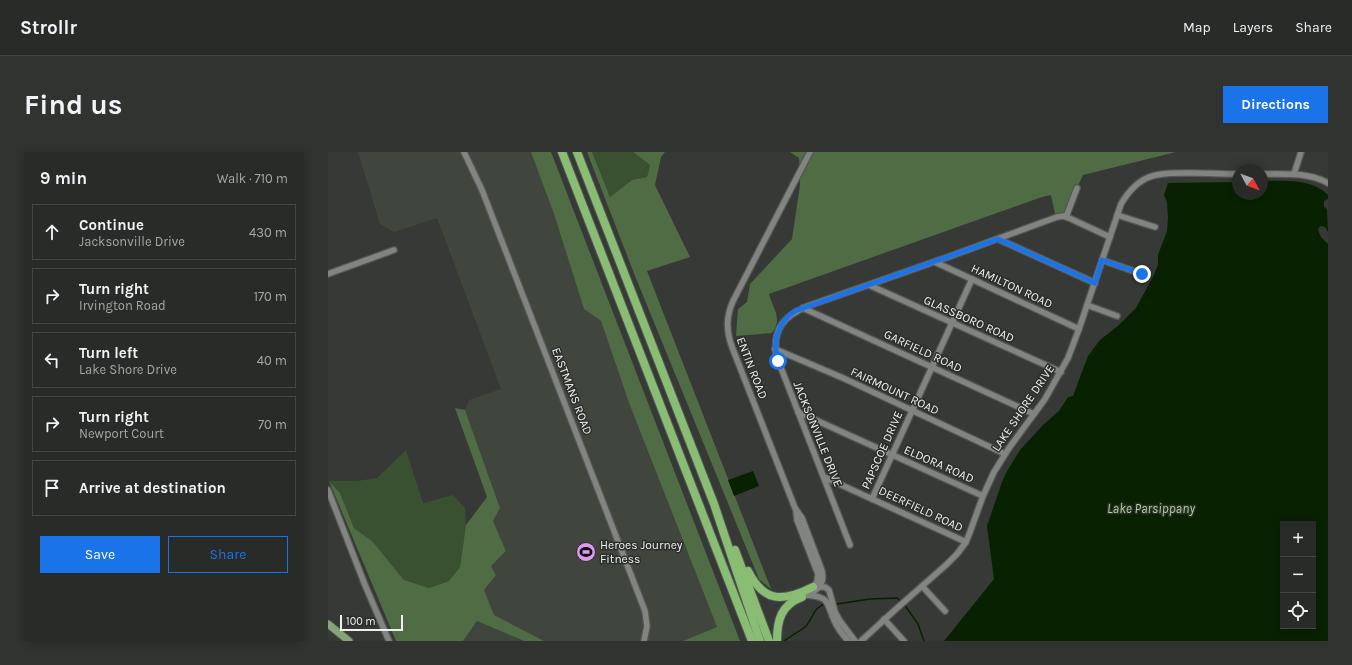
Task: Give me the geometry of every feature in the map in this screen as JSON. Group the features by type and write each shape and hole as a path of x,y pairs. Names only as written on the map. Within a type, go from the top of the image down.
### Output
{"highway":[{"path":"562,152 752,641"},
{"path":"577,152 714,504 760,641"},
{"path":"714,504 724,519 769,641"},
{"path":"735,551 743,559 754,583 765,594 773,597 784,598 816,587"},
{"path":"777,641 778,622 784,609 792,601 807,595"}],"main road":[{"path":"328,624 349,641"}],"street":[{"name":"EASTMANS ROAD","path":"464,152 482,190 645,611 647,626 644,641"},
{"name":"ENTIN ROAD","path":"810,152 733,301 727,319 727,330 732,347 795,508 797,520 818,574 816,587"},
{"path":"1294,174 1301,152"},
{"name":"LAKE SHORE DRIVE","path":"861,641 957,554 966,542 983,496 994,472 1005,454 1045,399 1068,358 1121,204 1130,190 1139,182 1155,175 1169,173 1232,174"},
{"path":"1268,174 1294,174 1310,176 1328,183"},
{"path":"1077,188 1066,217 1110,237"},
{"path":"1117,215 1155,227"},
{"name":"JACKSONVILLE DRIVE","path":"850,545 778,361 775,349 777,333 783,323 790,314 802,308 935,262 1057,217 1066,217"},
{"path":"998,239 1095,283"},
{"path":"328,274 394,250"},
{"path":"1102,260 1142,274"},
{"name":"HAMILTON ROAD","path":"935,262 1079,329"},
{"name":"PAPSCOE DRIVE","path":"872,499 972,279"},
{"name":"GLASSBORO ROAD","path":"869,285 1061,372"},
{"path":"1087,306 1117,316"},
{"name":"GARFIELD ROAD","path":"802,308 1034,414"},
{"name":"FAIRMOUNT ROAD","path":"775,349 842,378 1005,454"},
{"name":"ELDORA ROAD","path":"798,412 983,496"},
{"name":"DEERFIELD ROAD","path":"824,477 966,542"},
{"path":"328,490 388,641"},
{"path":"922,586 944,611"},
{"path":"807,595 816,591 816,587 825,587 829,590 834,608 840,621 855,641"},
{"path":"807,595 818,596 827,602 836,624 848,641"},
{"path":"884,619 904,641"}],"shaded area":[{"path":"358,152 533,152 584,309 601,321 629,403 717,627 683,641 544,641 494,615 483,590 496,575 491,566 506,551 493,521 500,508 465,410 469,400 501,389 437,218 394,232 380,224"},
{"path":"531,152 551,152 740,641 683,641 717,627 629,403 601,321 584,309 554,214"},
{"path":"587,152 592,152 610,197 632,180 647,177 650,165 633,152 665,152 661,157 655,185 690,257 647,271 771,589 759,579 635,276"},
{"path":"592,152 633,152 650,165 647,177 632,180 610,197"},
{"path":"790,152 1176,152 1083,175 1064,216 1056,218 1051,195 1042,197 769,294 777,318 777,323 772,333 736,336 738,309 747,302 750,284 792,239 800,185 799,158"},
{"path":"455,408 465,410 500,508 493,521 506,551 491,566 496,575 484,590 494,615 544,641 524,641 477,621 463,641 396,641 329,481 340,493 354,528 373,542 404,580 429,588 449,581 460,567 466,525 487,497"},
{"path":"406,450 423,503 453,495 465,508 466,525 460,567 449,581 429,588 404,580 373,542 354,528 340,493 329,481 357,481 377,478"},
{"path":"477,621 524,641 463,641"}],"water":[{"name":"Lake Parsippany","path":"1268,181 1306,183 1328,195 1328,199 1324,201 1324,207 1327,209 1328,232 1325,227 1320,226 1318,230 1321,237 1328,244 1328,641 944,641 994,579 987,526 1007,471 1020,450 1043,425 1059,411 1068,397 1073,396 1088,356 1100,340 1119,325 1136,308 1153,277 1158,265 1158,255 1167,231 1167,202 1164,195 1168,183 1232,182 1232,200 1268,200"},
{"path":"753,471 759,486 734,496 728,480"}],"waterway":[{"path":"837,604 870,599 897,598 902,602"},
{"path":"784,641 806,626 816,610 821,605 825,604"},
{"path":"904,604 918,624 924,641"}],"place":[{"name":"Heroes Journey Fitness","path":"586,552"}],"route":[{"path":"778,361 775,344 777,333 786,318 795,311 998,239 1095,283 1102,260 1142,274"}]}
